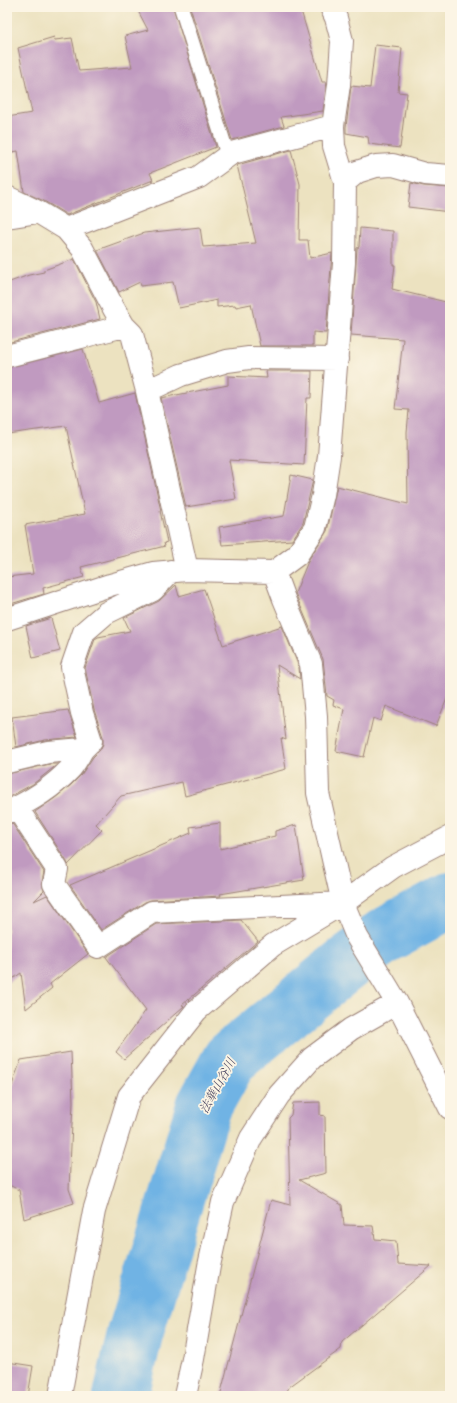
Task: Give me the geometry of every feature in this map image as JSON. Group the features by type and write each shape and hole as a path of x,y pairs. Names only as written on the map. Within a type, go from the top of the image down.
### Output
{"street":[{"path":"7,619 110,585 153,573 179,570 274,572 297,555 315,528 323,496 329,456 344,263 344,182 334,146 333,126 339,85 342,41 336,18 331,7"},
{"path":"66,229 199,177 232,153 333,126"},
{"path":"344,182 357,172 376,166 393,165 425,174 450,176"},
{"path":"7,197 38,212 66,229 82,248 124,326 132,334 147,391 179,570"},
{"path":"7,217 38,212"},
{"path":"7,356 124,326"},
{"path":"147,391 181,375 227,361 249,358 337,359"},
{"path":"179,570 153,590 106,612 84,632 72,667 82,713 91,741 83,749 70,769 51,786 27,803 12,810 57,869 54,884 98,947 152,912 343,903"},
{"path":"274,572 311,664 316,716 318,793 343,903 357,937 397,1003 450,1108"},
{"path":"7,762 48,752 83,749"},
{"path":"60,1396 94,1211 129,1096 196,1010 273,945 343,903 393,867 450,837"},
{"path":"185,1396 209,1266 223,1202 251,1138 279,1094 312,1058 351,1029 397,1003"}],"lane":[{"path":"181,7 228,156"}],"building":[{"path":"136,7 173,7 216,147 150,173 153,180 67,215 44,201 24,192 18,151 7,153 7,117 32,113 18,48 54,37 55,40 72,38 79,71 132,67 125,36 148,30"},
{"path":"190,7 300,7 322,82 327,82 323,111 281,117 284,126 232,140"},
{"path":"375,45 402,48 398,92 407,93 400,148 369,144 368,137 346,133 351,86 370,88"},
{"path":"291,150 300,184 299,240 308,240 310,258 332,253 326,333 313,332 313,346 260,346 251,304 236,307 235,305 217,307 217,300 179,308 173,282 141,286 140,282 119,292 97,250 144,233 200,227 203,247 256,243 237,165"},
{"path":"411,183 424,186 450,188 450,212 408,207"},
{"path":"360,228 393,231 393,265 395,265 392,289 450,303 450,691 436,726 386,706 381,721 373,718 364,757 336,751 344,709 333,705 334,700 327,696 323,659 295,593 309,559 327,531 337,486 408,504 407,432 409,410 395,409 403,339 351,335 357,248 359,247"},
{"path":"74,259 96,302 100,319 7,343 7,283 29,275 44,272 44,270"},
{"path":"83,349 99,403 135,393 167,542 164,543 165,546 81,567 84,577 43,588 44,594 7,605 7,577 33,574 25,525 85,514 66,426 7,434 7,368"},
{"path":"266,371 312,371 311,398 307,398 304,465 229,460 236,499 186,507 161,398 228,385 228,376 267,378"},
{"path":"291,475 313,480 303,523 292,540 222,545 219,527 284,516"},
{"path":"176,585 179,596 204,589 223,645 282,626 299,667 300,679 277,665 286,740 281,738 286,769 185,796 182,782 121,796 96,824 102,830 68,865 35,812 55,798 81,775 103,744 103,737 94,710 85,668 95,639 98,637 130,631 124,618 159,601"},
{"path":"51,618 60,651 33,658 26,626"},
{"path":"68,710 77,737 45,740 16,747 12,717"},
{"path":"50,764 58,764 33,784 7,798 7,774"},
{"path":"12,823 44,872 42,882 44,891 34,901 47,895 88,954 50,984 52,988 26,1009 21,973 7,983 7,824"},
{"path":"220,823 220,849 275,836 275,831 296,825 304,880 220,894 221,896 151,900 145,902 101,930 70,885 191,833 190,827"},
{"path":"241,920 258,941 182,1005 184,1006 124,1059 116,1052 146,1010 106,957 156,924"},
{"path":"71,1052 73,1102 69,1189 74,1203 24,1219 19,1190 7,1184 7,1099 21,1060"},
{"path":"320,1102 320,1115 325,1116 326,1173 299,1180 342,1205 344,1225 373,1226 375,1239 396,1241 398,1264 431,1266 342,1342 341,1349 289,1387 285,1396 220,1396 271,1200 290,1205 288,1118 291,1115 293,1103"},
{"path":"7,1362 33,1366 28,1396 7,1396"}],"waterway":[{"name":"法華山谷川","path":"121,1396 135,1334 204,1106 230,1059 346,964 386,935 450,900"}]}
